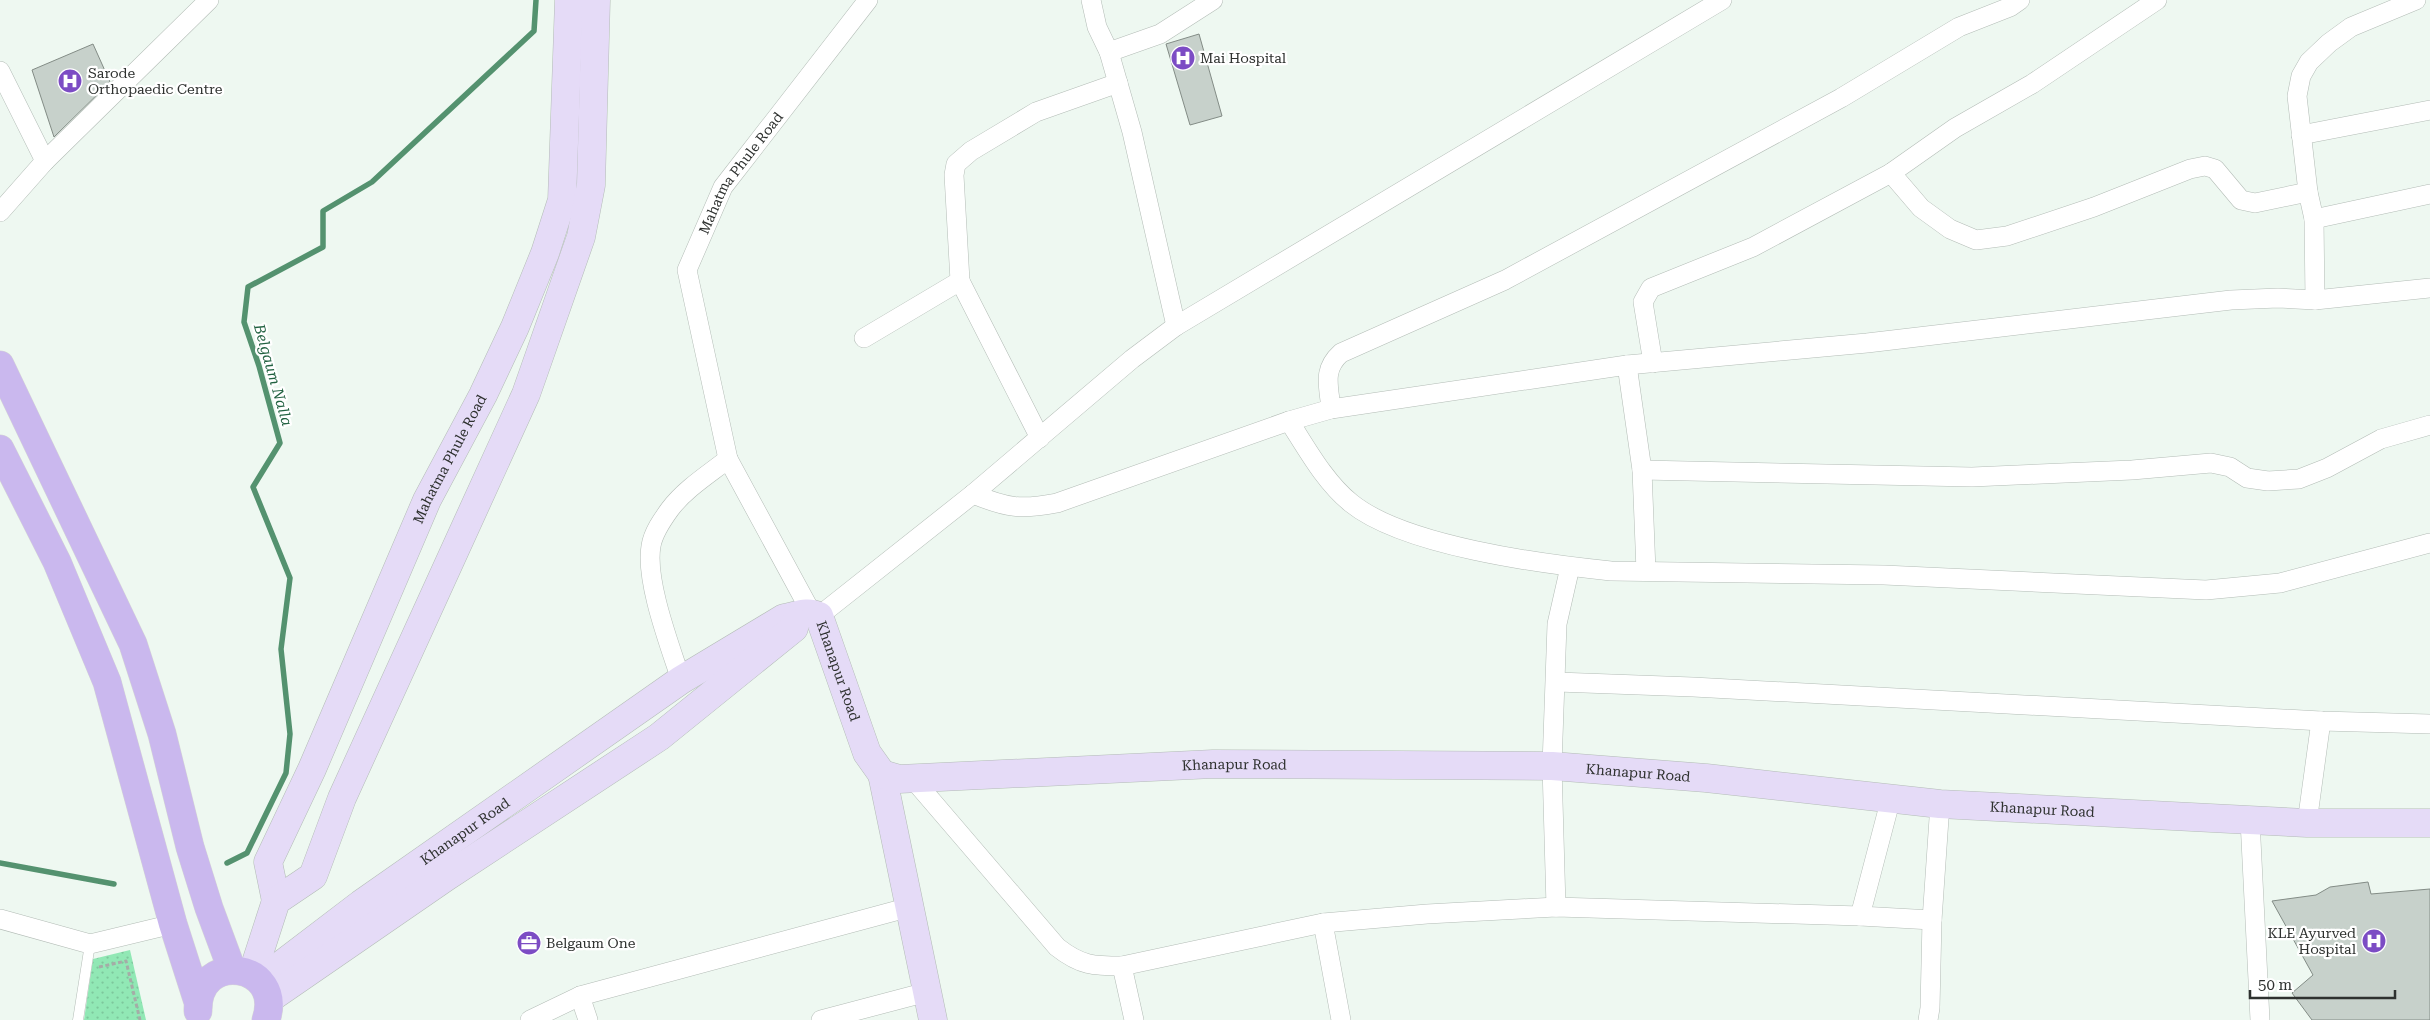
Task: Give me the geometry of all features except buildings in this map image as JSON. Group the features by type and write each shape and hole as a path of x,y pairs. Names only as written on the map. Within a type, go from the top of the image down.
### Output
{"main road":[{"name":"Mahatma Phule Road","path":"276,901 268,862 312,770 427,500 483,395 515,326 545,253 562,200 569,0"},
{"path":"256,989 276,901 312,876 342,798 526,394 581,237 591,185 596,0"},
{"path":"0,364 133,644 162,734 190,847 208,908 256,989"},
{"path":"0,449 57,562 107,682 173,924 199,1011"},
{"path":"256,989 446,877 659,737 809,615"},
{"name":"Khanapur Road","path":"256,989 360,904 682,680 784,618 809,615 867,753 882,774 899,778 913,779 1025,771 1213,764 1552,766 1706,778 1940,804 2307,823 2430,823"},
{"path":"882,774 933,1020"},
{"path":"199,1011 206,983 218,974 256,989"}],"street":[{"path":"0,212 45,162 209,0"},
{"name":"Mahatma Phule Road","path":"809,615 728,459 687,270 723,186 868,0"},
{"path":"1091,0 1097,27 1109,52 1132,132 1176,326"},
{"path":"1109,52 1160,34 1214,0"},
{"path":"809,615 973,494 1132,359 1176,326 1722,0"},
{"path":"1331,409 1328,373 1332,362 1341,353 1505,280 1833,103 1959,27 2010,7 2020,0"},
{"path":"1653,363 1643,302 1651,288 1753,247 1892,172 1955,128 2032,84 2157,0"},
{"path":"2315,300 2314,219 2308,192 2297,96 2302,76 2309,62 2329,43 2351,27 2416,0"},
{"path":"0,71 45,162"},
{"path":"1040,438 960,280 954,175 956,164 971,151 1036,112 1118,83"},
{"path":"2301,135 2430,110"},
{"path":"1892,172 1921,208 1950,229 1976,240 2007,236 2094,206 2190,169 2204,166 2215,169 2241,200 2255,203 2308,192"},
{"path":"2314,219 2430,194"},
{"path":"864,338 960,280"},
{"path":"973,494 999,505 1028,509 1058,502 1288,421 1331,409 1627,365 1867,343 2231,300 2278,298 2315,300 2430,288"},
{"path":"1627,365 1642,470 1646,571"},
{"path":"1288,421 1335,487 1351,503 1392,526 1459,546 1570,566 1611,570 1884,575 2206,590 2280,583 2430,543"},
{"path":"1642,470 1972,477 2132,470 2211,463 2230,467 2248,478 2268,481 2299,479 2327,468 2382,438 2430,425"},
{"path":"682,680 664,626 650,571 651,546 657,528 671,508 686,492 728,459"},
{"path":"1556,907 1552,766 1557,682 1557,624 1570,566"},
{"path":"1557,682 2321,721 2430,724"},
{"path":"2307,823 2321,721"},
{"path":"913,779 1057,948 1072,960 1089,966 1122,966 1323,923 1427,914 1556,907 1860,916 1932,920"},
{"path":"1860,916 1891,798"},
{"path":"1928,1020 1930,1008 1932,920 1940,804"},
{"path":"2250,820 2260,1020"},
{"path":"530,1020 580,996 910,907"},
{"path":"0,920 90,944 173,924"},
{"path":"1323,923 1341,1020"},
{"path":"1122,966 1134,1020"},
{"path":"821,1020 927,992"},
{"path":"580,996 588,1020"}],"lane":[{"path":"78,1020 90,944"}],"path":[{"path":"97,968 126,961 140,1020"}],"green space":[{"path":"130,950 146,1020 84,1020 93,959"}],"waterway":[{"name":"Belgaum Nalla","path":"227,863 247,853 286,773 290,734 281,649 290,578 253,487 280,443 259,366 244,322 248,287 323,247 323,211 372,182 534,31 536,0"},
{"name":"Belgaum Nalla","path":"0,863 114,884"}],"place":[{"name":"Mai Hospital","path":"1183,58"},
{"name":"Sarode Orthopaedic Centre","path":"70,81"},
{"name":"KLE Ayurved Hospital","path":"2374,941"},
{"name":"Belgaum One","path":"529,943"}]}
